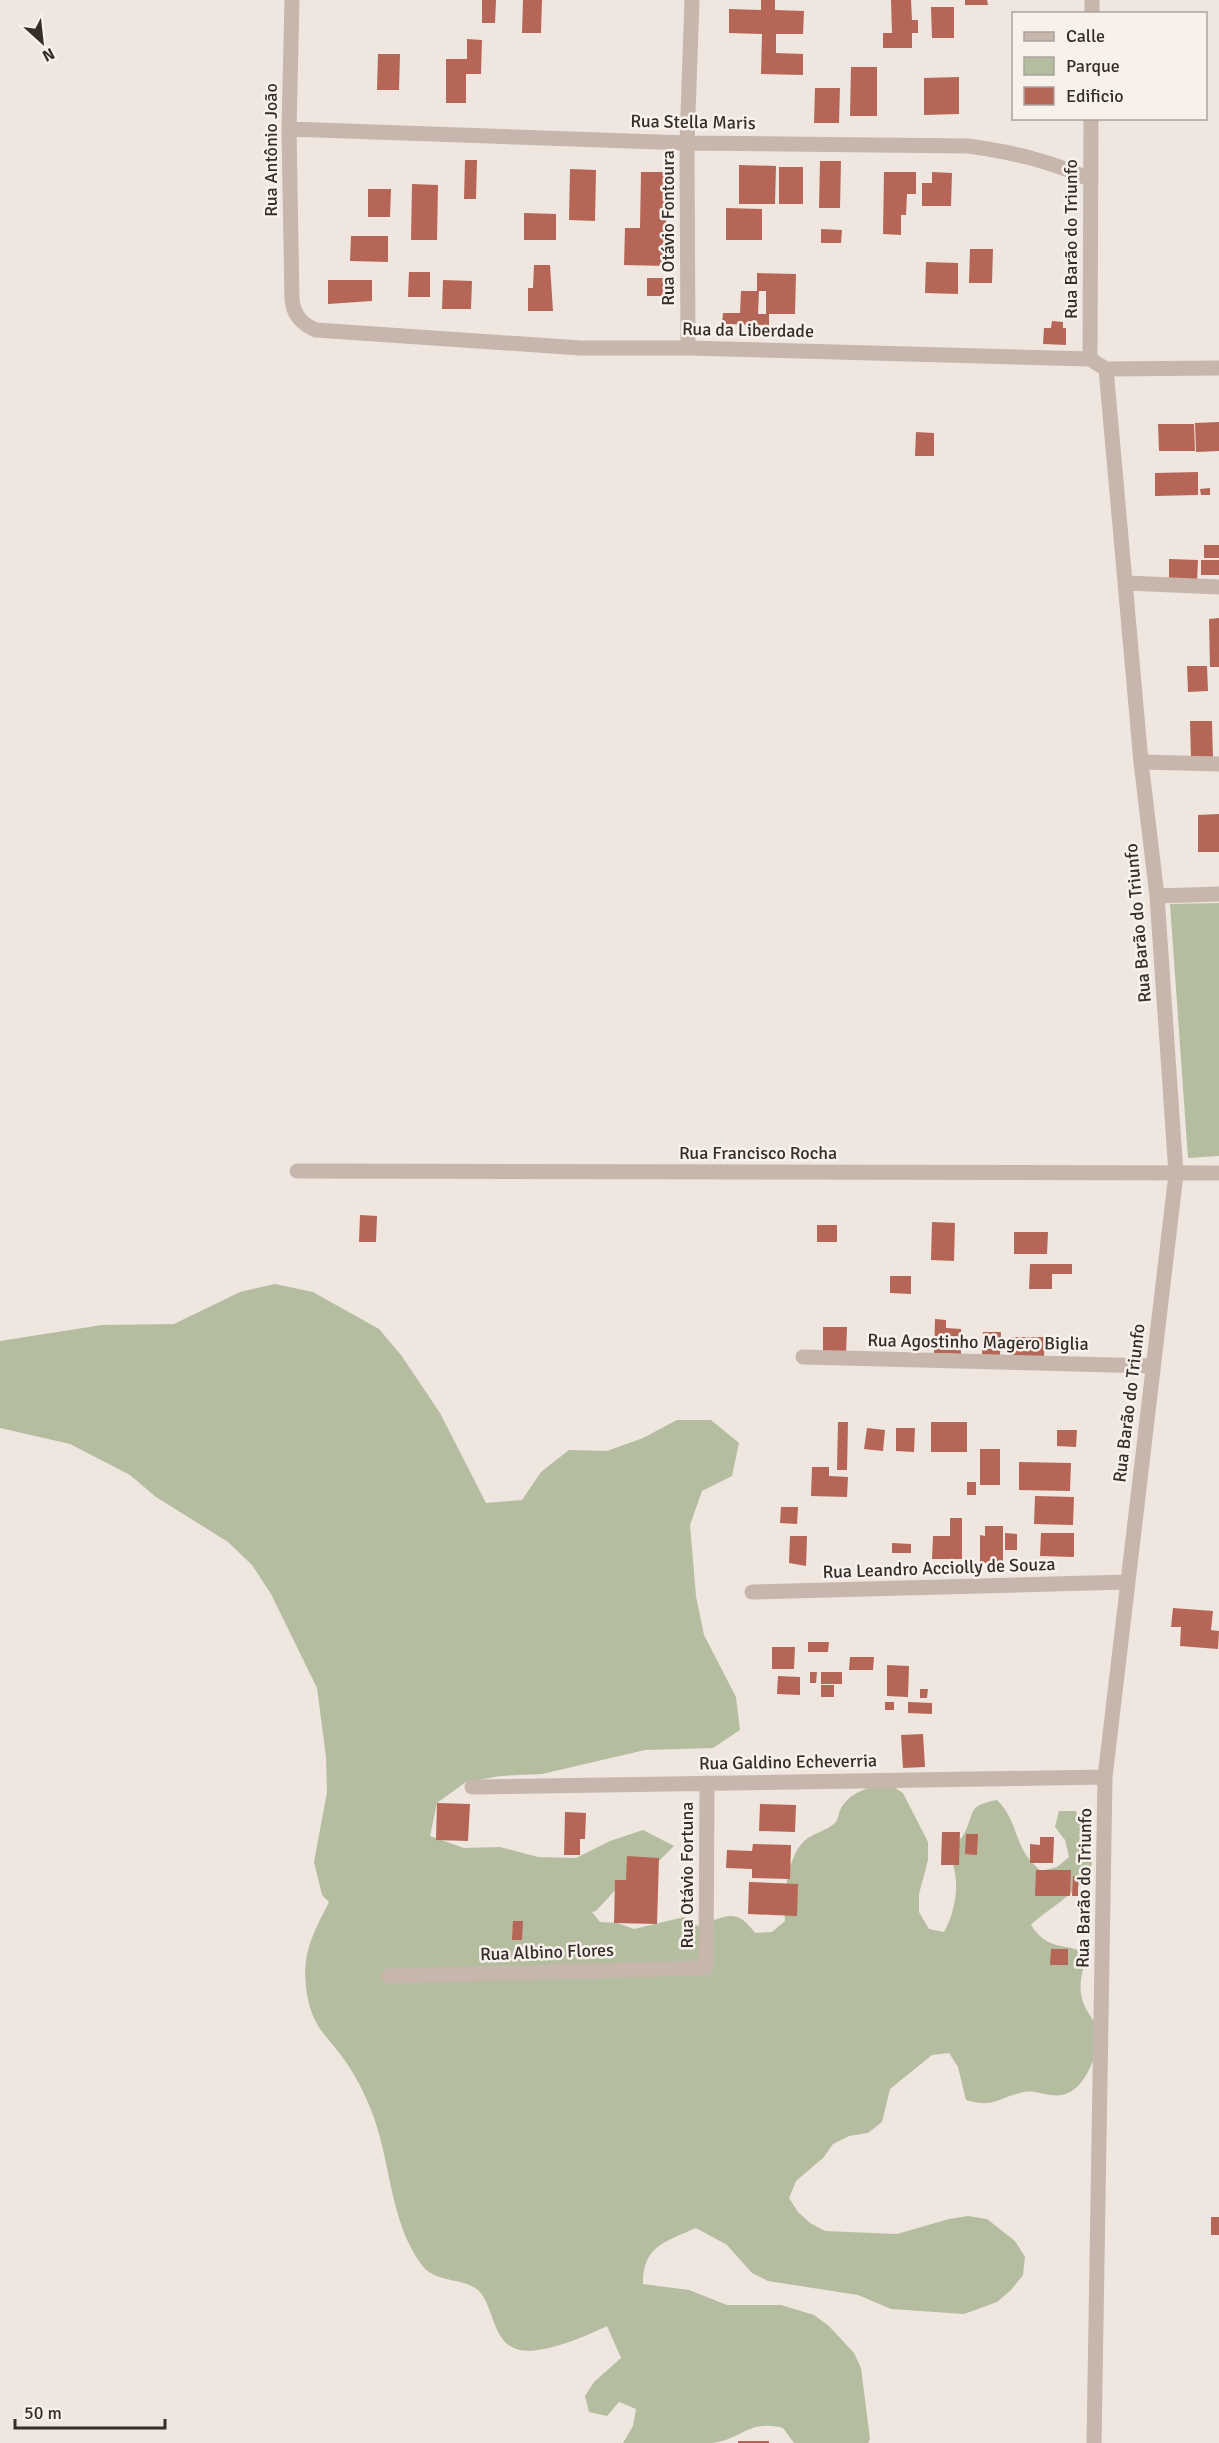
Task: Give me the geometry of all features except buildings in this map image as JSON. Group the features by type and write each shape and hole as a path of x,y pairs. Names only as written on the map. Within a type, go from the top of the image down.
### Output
{"street":[{"name":"Rua Antônio João","path":"292,0 288,129 292,300"},
{"name":"Rua Otávio Fontoura","path":"688,348 687,143 692,0"},
{"name":"Rua Barão do Triunfo","path":"1090,359 1091,120"},
{"name":"Rua Stella Maris","path":"288,129 687,143 968,146 1012,152 1061,166 1091,180"},
{"name":"Rua da Liberdade","path":"292,300 293,310 300,320 316,330 581,348 688,348 1090,359 1107,369"},
{"path":"1107,369 1219,368"},
{"name":"Rua Barão do Triunfo","path":"1094,2443 1105,1777 1176,1174 1157,896 1141,762 1107,369"},
{"path":"1127,583 1219,587"},
{"path":"1141,762 1219,764"},
{"path":"1157,896 1219,894"},
{"name":"Rua Francisco Rocha","path":"297,1171 1219,1173"},
{"name":"Rua Agostinho Magero Biglia","path":"803,1357 1152,1366"},
{"name":"Rua Leandro Acciolly de Souza","path":"752,1592 1127,1582"},
{"name":"Rua Galdino Echeverria","path":"472,1787 1105,1777"},
{"name":"Rua Otávio Fortuna","path":"706,1968 707,1783"},
{"name":"Rua Albino Flores","path":"389,1976 706,1968"}],"green space":[{"path":"1219,903 1219,1156 1188,1158 1170,904"},
{"path":"275,1284 313,1292 379,1329 401,1355 440,1413 486,1503 522,1500 541,1472 569,1450 607,1451 643,1438 677,1420 711,1420 739,1443 732,1476 702,1491 690,1525 696,1596 704,1635 736,1697 740,1730 713,1748 645,1750 542,1774 500,1776 466,1782 437,1803 430,1836 464,1848 500,1847 538,1857 576,1858 610,1841 643,1830 674,1846 649,1871 618,1887 596,1911 592,1912 600,1922 617,1923 634,1929 684,1917 698,1926 730,1916 742,1919 755,1933 772,1932 785,1921 787,1879 798,1848 808,1838 836,1822 842,1807 852,1796 888,1783 903,1793 928,1842 928,1860 919,1894 919,1912 929,1929 944,1932 952,1914 956,1895 953,1849 964,1834 976,1807 997,1800 1010,1817 1025,1853 1041,1871 1057,1867 1069,1857 1065,1840 1055,1827 1059,1811 1076,1811 1091,1850 1091,1866 1079,1886 1031,1925 1050,1943 1088,1953 1082,1976 1081,1995 1088,2012 1102,2031 1092,2063 1081,2083 1063,2095 1029,2091 994,2102 975,2102 966,2100 958,2067 949,2053 932,2055 890,2089 882,2122 868,2133 849,2136 833,2144 823,2158 796,2181 789,2198 798,2212 810,2223 825,2231 897,2234 949,2219 968,2216 987,2219 1015,2241 1025,2257 1023,2275 1011,2290 997,2302 964,2314 891,2309 858,2295 768,2281 752,2273 727,2245 696,2228 666,2241 652,2253 647,2261 643,2284 689,2290 727,2305 781,2305 814,2315 829,2326 854,2353 861,2368 870,2439 868,2443 794,2443 783,2428 761,2426 712,2443 623,2443 633,2426 636,2409 619,2402 607,2416 589,2412 585,2396 594,2382 621,2358 607,2326 540,2350 529,2351 512,2347 500,2335 487,2303 477,2289 427,2271 410,2247 396,2209 378,2129 369,2104 348,2065 316,2022 308,2001 305,1975 310,1943 329,1902 322,1895 314,1862 327,1792 326,1757 317,1688 271,1594 252,1565 228,1542 156,1497 130,1475 70,1444 0,1428 0,1341 102,1325 174,1324 240,1292"}]}
